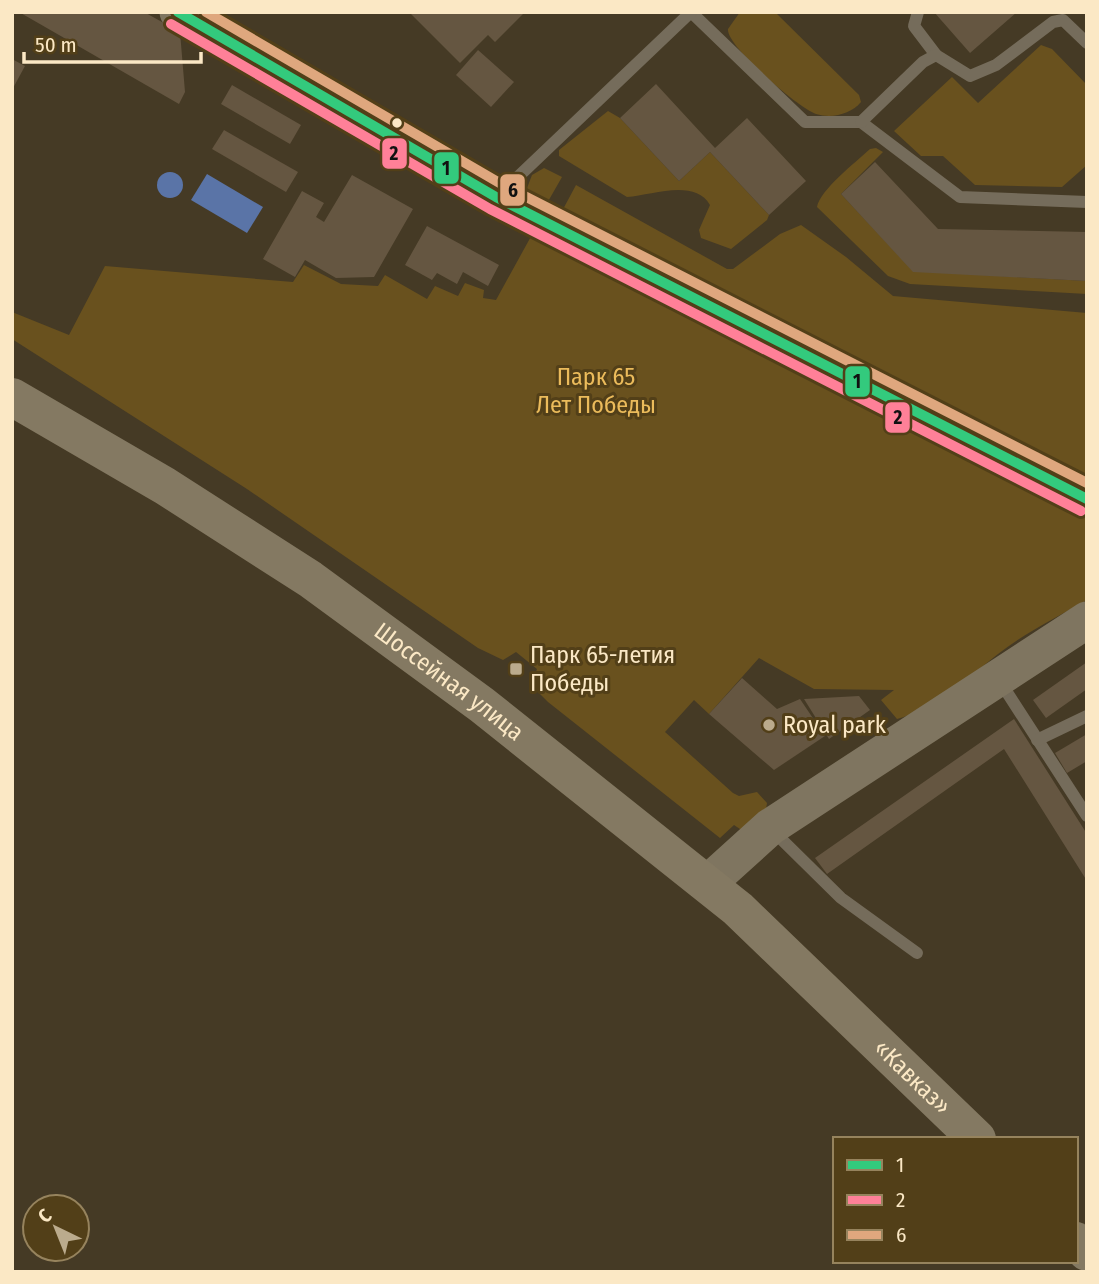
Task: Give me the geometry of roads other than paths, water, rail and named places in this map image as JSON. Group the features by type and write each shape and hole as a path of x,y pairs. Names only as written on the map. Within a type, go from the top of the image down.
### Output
{"highway":[{"name":"Шоссейная улица","path":"12,397 165,486 310,579 482,705 708,884 850,1014"},
{"name":"«Кавказ»","path":"850,1014 975,1137"}],"street":[{"path":"178,12 496,197 1087,499"},
{"path":"708,884 769,827 1087,620"}],"lane":[{"path":"918,12 914,26 936,55 970,76 996,65 1053,22 1063,20 1087,43"},
{"path":"496,197 691,13 805,122 861,122 960,197 1087,202"},
{"path":"861,122 923,62 936,55"},
{"path":"999,679 1087,816"},
{"path":"1037,740 1087,716"},
{"path":"769,827 841,898 917,953"}],"water":[{"path":"170,172 179,176 183,185 179,194 170,198 161,194 157,185 161,176"},
{"path":"207,174 263,207 247,233 191,200"}],"place":[{"name":"Парк 65-летия Победы","path":"516,669"},
{"name":"Royal park","path":"769,725"}],"park label":[{"name":"Парк 65 Лет Победы","path":"596,391"}]}
